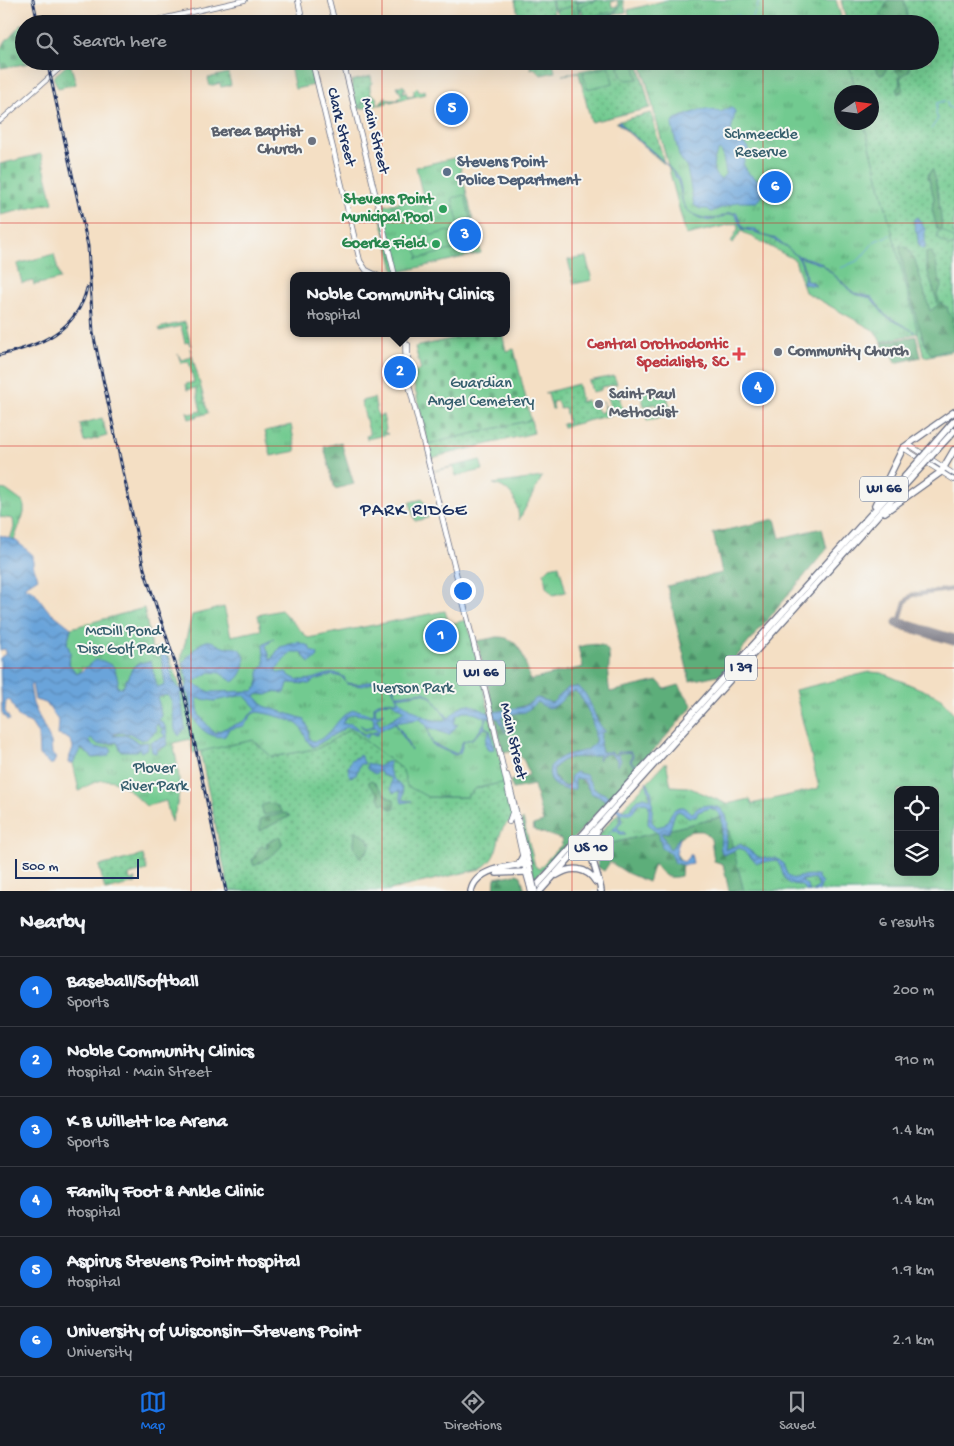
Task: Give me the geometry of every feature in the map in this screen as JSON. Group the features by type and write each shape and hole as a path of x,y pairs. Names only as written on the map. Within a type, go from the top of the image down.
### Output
{"highway":[{"path":"905,445 954,412"},
{"name":"I 39","path":"559,860 617,801 873,521 954,421"},
{"name":"I 39","path":"929,454 954,430"},
{"name":"WI 66","path":"859,526 881,495 905,445"},
{"path":"873,521 943,471 954,450"},
{"name":"I 39","path":"617,801 859,526 921,463"},
{"name":"I 39","path":"540,891 611,807"},
{"name":"US 10","path":"600,891 592,861 591,847 611,807"},
{"path":"518,866 525,855"},
{"name":"US 10","path":"532,889 559,860"},
{"path":"472,891 475,881 483,874 518,866 526,867"},
{"path":"472,891 481,878 526,867"},
{"name":"Main Street","path":"526,867 532,889"},
{"name":"Main Street","path":"526,867 532,889"},
{"path":"548,882 567,870 578,869 593,876 600,891"}],"main road":[{"path":"179,15 245,0"},
{"path":"298,0 301,15"},
{"path":"329,0 332,15"},
{"path":"0,121 58,70"},
{"name":"Clark Street","path":"314,70 360,261 366,270 370,272"},
{"name":"Main Street","path":"345,70 394,272"},
{"name":"Main Street","path":"406,337 406,374 523,839 526,867"},
{"name":"Main Street","path":"406,337 409,373 492,715 510,800 518,820 525,855"},
{"path":"905,445 954,480"},
{"path":"943,471 954,474"},
{"path":"510,800 512,814 507,823 518,820"}],"green space":[{"path":"515,0 551,0 554,15 518,15"},
{"path":"552,0 587,0 574,2 578,3 577,8 582,15 575,15 572,6 555,11 557,9 554,9"},
{"path":"596,0 617,0 611,2 612,7 619,6 613,12 600,15 583,15 581,5"},
{"path":"598,0 581,5 580,13 582,15 578,15 578,2"},
{"path":"617,0 620,0 621,6 615,14 598,15 615,11 619,6"},
{"path":"620,0 623,0 626,12 610,15 615,14 621,3"},
{"path":"667,0 836,0 840,15 629,15 628,10"},
{"path":"841,0 954,0 954,351 924,357 866,130 879,130 879,85 854,85 850,70 939,70 939,15 845,15"},
{"path":"888,0 904,0 907,15 880,15"},
{"path":"573,6 575,15 557,15 556,10"},
{"path":"15,32 15,66 1,68 0,48"},
{"path":"61,70 72,70 76,84 58,88 53,77"},
{"path":"291,70 311,70 314,85 295,89"},
{"path":"536,70 555,70 555,72 541,75"},
{"path":"584,70 640,70 650,108 591,122 579,73 562,75"},
{"path":"596,70 610,70 613,83 587,89 583,73"},
{"path":"620,70 636,70 638,79 626,80 621,76"},
{"name":"Schmeeckle Reserve","path":"643,70 850,70 854,85 834,85 834,130 866,130 918,333 881,342 875,331 805,292 795,260 741,231 733,243 731,242 738,229 737,223 686,235"},
{"path":"876,70 886,70 884,74 880,75"},
{"path":"895,70 909,70 900,78 903,91 898,94 896,89 899,87 900,75"},
{"path":"228,73 231,85 221,87 220,83 210,86 208,78"},
{"path":"371,76 370,93 376,97 378,105 359,109 370,94 357,109 351,81"},
{"path":"397,86 404,86 406,90 403,89 404,94 406,92 407,96 414,95 414,90 417,87 419,92 425,90 426,94 399,100 398,97 402,96"},
{"path":"386,96 384,102 387,98 399,100 391,102 388,100 387,103 379,105"},
{"path":"651,113 664,163 616,122"},
{"path":"41,154 53,203 0,215 0,164"},
{"path":"458,157 481,253 395,272 378,207 423,197 416,167"},
{"path":"932,169 939,199 941,230 937,229 932,209 934,198 928,175"},
{"path":"465,195 471,222 459,225 452,198"},
{"path":"448,231 457,238 458,244 455,249 416,259 419,256 414,246 417,239"},
{"path":"944,231 954,239 954,246 949,246 938,239 937,232"},
{"path":"900,245 907,248 915,260 930,311 938,305 926,266 926,252 931,252 934,256 942,285 937,294 940,303 947,307 949,314 954,318 954,349 931,354 927,348 912,302"},
{"path":"54,254 60,279 34,285 33,281 22,283 17,264"},
{"path":"586,257 592,280 574,284 568,260"},
{"path":"185,322 191,346 188,342 185,343 181,326 160,331 159,328"},
{"path":"916,336 921,357 895,363 892,351 885,353 882,343"},
{"name":"Guardian Angel Cemetery","path":"460,337 503,337 506,351 514,349 531,420 428,444 411,372 421,370 415,347"},
{"path":"190,348 208,413 189,419 187,411 190,414 201,411 196,388 187,390 186,384 194,382 189,362 181,363 178,354 181,360 192,357"},
{"path":"614,376 617,384 601,387 601,390 592,392 589,381"},
{"path":"578,384 581,399 579,402 587,400 589,406 595,403 596,409 601,413 605,407 603,401 606,408 610,407 608,395 618,391 623,412 563,427 562,424 568,423 565,408 560,409 557,401 552,402 554,409 552,409 548,394 544,393"},
{"path":"665,388 672,415 647,421 645,411 647,415 658,413 657,404 644,406 641,393"},
{"path":"374,398 378,416 383,415 386,429 384,432 388,434 367,439 366,436 370,435 361,401"},
{"path":"102,418 107,436 84,442 80,424"},
{"path":"531,420 534,433 431,458 428,444"},
{"path":"291,425 296,451 271,456 265,431"},
{"path":"341,442 354,484 335,489 324,447"},
{"path":"480,460 483,470 456,476 453,467 434,471"},
{"path":"542,477 519,520 513,497 505,489 493,484"},
{"path":"0,489 6,490 24,503 24,513 14,540 10,539 14,527 13,519 0,517"},
{"path":"423,499 428,518 415,521 410,502"},
{"path":"775,519 780,538 822,528 827,549 722,674 690,681 667,586 722,573 713,533"},
{"path":"559,565 566,592 553,595 546,587 544,573 550,567"},
{"name":"Iverson Park","path":"224,607 231,636 261,630 258,615 281,610 308,638 445,611 449,624 467,620 506,782 476,788 466,797 428,797 407,786 403,770 350,729 319,748 272,757 253,740 193,753 190,739 173,743 179,792 178,802 171,822 166,801 146,806 123,785 116,782 100,781 90,784 79,791 73,763 80,748 86,753 104,756 112,751 110,747 96,748 89,741 90,738 112,744 117,742 121,751 139,748 143,750 147,749 128,735 112,736 121,732 149,736 156,730 155,727 158,723 159,727 164,728 165,737 153,741 151,745 153,753 166,746 165,727 159,719 161,715 158,699 160,696 163,698 160,687 156,687 145,663 137,665 123,687 117,688 117,684 84,667 77,674 69,664 70,652 67,643 71,628 144,608 152,649 166,647 181,689 185,688 181,659 192,615"},
{"path":"430,623 453,626 450,649 440,646 433,641 429,628"},
{"path":"497,637 512,641 517,646 524,659 530,680 583,667 578,647 593,644 602,645 607,649 609,655 610,692 658,681 665,689 679,685 693,706 638,768 631,762 633,756 631,752 616,753 616,756 613,753 602,752 600,745 601,733 605,731 600,726 577,687 568,688 552,703 546,703 540,698 518,708 494,712 477,641"},
{"path":"870,672 882,673 940,697 954,714 954,891 744,891 725,816 595,847 601,832 666,762 671,786 688,787 727,804 750,799 752,804 819,788 795,690"},
{"path":"571,691 577,691 588,708 595,729 595,742 591,748 585,751 560,758 549,773 561,789 574,789 574,779 580,777 588,789 607,802 563,850 557,849 562,844 561,839 534,830 533,825 543,822 534,785 513,789 510,781 529,775 524,761 518,754 503,752 495,717 498,718 505,730 500,718 503,715 512,715 538,702 549,708"},
{"path":"350,729 403,770 428,797 466,797 476,788 506,782 515,819 507,823 503,828 493,856 488,863 480,869 385,891 229,891 200,751 253,740 272,757 319,748"},
{"path":"630,752 632,755 630,762 637,768 611,798 596,790 580,773 575,772 568,787 560,784 553,774 560,762 566,759 599,754 599,760 600,756 610,753 616,758 618,765 617,753"},
{"path":"372,780 389,798 394,799 395,809 390,809 385,803 382,804 377,793 369,785 369,781"},
{"path":"268,803 278,806 282,812 264,815 261,806"},
{"path":"286,813 290,816 260,831 260,820 262,818"},
{"path":"726,816 744,891 729,891 723,864 714,861 711,839 703,831 687,833 679,841 675,852 682,862 681,876 668,877 654,863 648,882 627,873 610,862 604,871 598,867 595,847"},
{"path":"523,819 535,866 539,869 557,849 561,849 534,879 521,821"},
{"path":"355,830 367,838 371,845 361,859 354,848"},
{"path":"280,836 282,845 280,848 270,857 254,866 252,860 261,846 268,848 266,843"},
{"path":"143,855 147,870 129,875 130,880 135,879 136,883 105,890 99,866"},
{"path":"517,874 521,876 525,891 494,891 495,878"}],"water":[{"path":"731,107 735,111 732,136 747,147 749,152 743,164 749,174 761,182 764,191 761,198 756,202 737,202 711,212 708,209 700,209 694,205 687,168 679,156 672,125 675,119 700,110 707,109 721,112","holes":["719,150 722,152 726,173 721,179 717,177 713,166"]},
{"path":"617,122 620,122 627,130 623,128"},
{"path":"627,130 652,151 666,164 639,142"},
{"path":"666,164 679,180 682,200 676,178"},
{"path":"691,213 701,217 718,218 711,220 707,220 702,219"},
{"path":"728,213 737,213 743,228 754,229 764,235 742,229 735,214 725,216"},
{"path":"917,217 925,229 925,249 921,248 918,243 914,222 914,219"},
{"path":"766,236 777,239 796,255 820,262 854,293 872,297 885,315 915,332 885,316 871,298 854,294 823,265 799,257 804,268 806,281 813,282 816,286 803,284 804,273 801,262 785,246"},
{"path":"0,535 15,540 33,555 33,565 38,578 24,587 34,591 47,609 71,628 67,643 70,652 69,664 77,674 93,662 101,661 114,667 118,680 117,688 123,687 133,667 139,663 151,661 157,687 165,685 162,652 169,659 173,680 176,685 180,689 186,688 188,682 183,662 199,645 208,641 225,648 239,649 245,661 243,671 233,682 220,673 210,672 192,683 210,692 253,691 258,684 259,670 265,664 263,645 274,638 266,646 271,660 280,647 298,642 309,646 311,651 317,653 316,659 309,663 301,652 291,652 276,669 278,673 286,672 291,677 303,680 335,673 344,677 346,682 342,677 332,675 315,680 309,684 288,683 285,693 274,692 255,696 264,706 304,719 308,727 309,739 313,741 320,740 325,736 350,711 358,710 374,715 374,706 380,702 386,701 398,702 391,684 386,679 392,682 396,695 424,692 433,698 434,701 423,693 397,697 423,716 438,720 448,720 438,706 449,718 460,707 468,704 489,713 523,707 537,698 552,703 568,688 578,687 583,691 597,720 605,731 601,733 600,745 602,752 611,752 616,756 617,753 621,760 617,766 617,760 610,753 600,756 598,760 599,754 569,758 558,763 554,769 555,778 560,784 565,787 569,786 571,776 575,772 586,775 594,789 609,796 624,811 631,809 638,799 644,797 651,799 646,781 652,796 652,822 657,827 665,825 676,808 684,807 692,813 699,807 708,805 720,808 726,815 728,823 725,850 740,844 760,858 776,858 783,863 789,876 792,878 810,875 817,876 822,883 819,891 813,891 819,886 814,878 801,881 807,885 810,891 806,891 801,885 789,884 776,860 757,863 740,848 723,855 721,849 721,817 710,808 698,812 696,817 689,817 679,811 675,813 669,832 661,833 670,850 680,837 676,853 678,859 684,862 691,854 693,863 684,865 675,863 671,854 662,848 659,834 648,824 649,806 645,802 639,803 632,813 620,814 622,821 617,828 626,834 620,834 616,830 611,832 620,821 619,813 604,799 591,793 583,779 575,778 575,789 564,789 555,785 550,778 550,767 556,761 586,750 595,742 590,714 583,700 575,691 568,693 561,701 551,707 543,706 538,702 525,712 503,715 501,718 506,733 498,718 487,718 484,727 489,729 485,728 472,739 464,741 460,753 455,755 432,745 430,739 433,744 457,754 463,741 471,739 478,733 486,718 471,712 463,712 456,716 454,725 458,724 450,734 428,727 429,732 427,726 420,719 395,723 380,730 377,735 369,734 367,739 356,729 347,727 313,747 308,742 303,731 294,722 257,712 252,714 244,726 229,729 225,736 220,737 209,734 194,719 186,691 180,693 185,728 179,736 175,730 171,698 168,695 160,696 158,699 161,715 159,720 166,728 167,739 166,746 157,749 156,753 152,752 150,742 165,737 162,732 164,728 160,728 158,723 155,727 157,730 147,739 141,740 129,733 115,733 113,736 128,735 138,743 148,742 148,748 141,752 139,748 137,751 121,751 117,742 99,745 91,738 89,741 96,748 110,747 112,751 108,756 93,758 81,748 73,763 69,763 73,749 72,743 58,735 59,722 46,703 35,700 32,684 30,686 33,704 51,742 52,754 56,758 53,764 50,764 39,755 38,734 31,723 19,718 10,700 6,701 5,711 10,720 7,720 2,713 0,658 6,653 5,649 0,650","holes":["244,695 257,709 244,721 214,733 199,715 197,698 214,701","391,702 405,711 380,726 376,718 384,713 376,715 375,707 382,703","354,714 373,717 374,726 365,728 360,725 365,730 375,727 378,731 364,735 352,724 342,724 346,717"]},
{"path":"386,679 362,686 346,683 358,684"},
{"path":"395,723 402,732 411,751"},
{"path":"489,729 494,749 489,751 486,747"},
{"path":"360,755 365,764 360,764 356,775 350,777 348,768 351,760"},
{"path":"386,762 390,762 390,773 402,788 403,800 412,801 402,803 399,791 394,793 391,790 391,778 382,775 380,771 375,774 367,769 367,763 378,767"}],"waterway":[{"path":"753,15 760,0"},
{"path":"931,129 938,119 936,114 937,103 947,102 948,107 954,110"},
{"path":"841,268 859,260 875,241 890,235"},
{"path":"597,866 603,844 611,832"}],"taxiway":[{"path":"899,623 905,602 912,595 954,589"}],"runway":[{"path":"898,623 954,640"}],"railway":[{"path":"33,0 36,15"},
{"path":"49,70 88,246 93,333 144,569 182,684 226,891"},
{"path":"0,355 29,347 65,326 75,315 82,303 87,288"}],"place":[{"name":"Aspirus Stevens Point Hospital","path":"452,109"},
{"name":"Berea Baptist Church","path":"312,141"},
{"name":"Stevens Point Police Department","path":"447,172"},
{"name":"University of Wisconsin–Stevens Point","path":"775,187"},
{"name":"Stevens Point Municipal Pool","path":"443,209"},
{"name":"K B Willett Ice Arena","path":"465,235"},
{"name":"Goerke Field","path":"436,244"},
{"name":"Community Church","path":"778,352"},
{"name":"Central Orothodontic Specialists, SC","path":"739,354"},
{"name":"Noble Community Clinics","path":"400,372"},
{"name":"Family Foot & Ankle Clinic","path":"758,388"},
{"name":"Saint Paul Methodist","path":"599,404"},
{"name":"Baseball/Softball","path":"441,636"}],"district":[{"name":"PARK RIDGE","path":"414,511"}],"park label":[{"name":"McDill Pond Disc Golf Park","path":"123,641"},
{"name":"Plover River Park","path":"154,778"}]}
